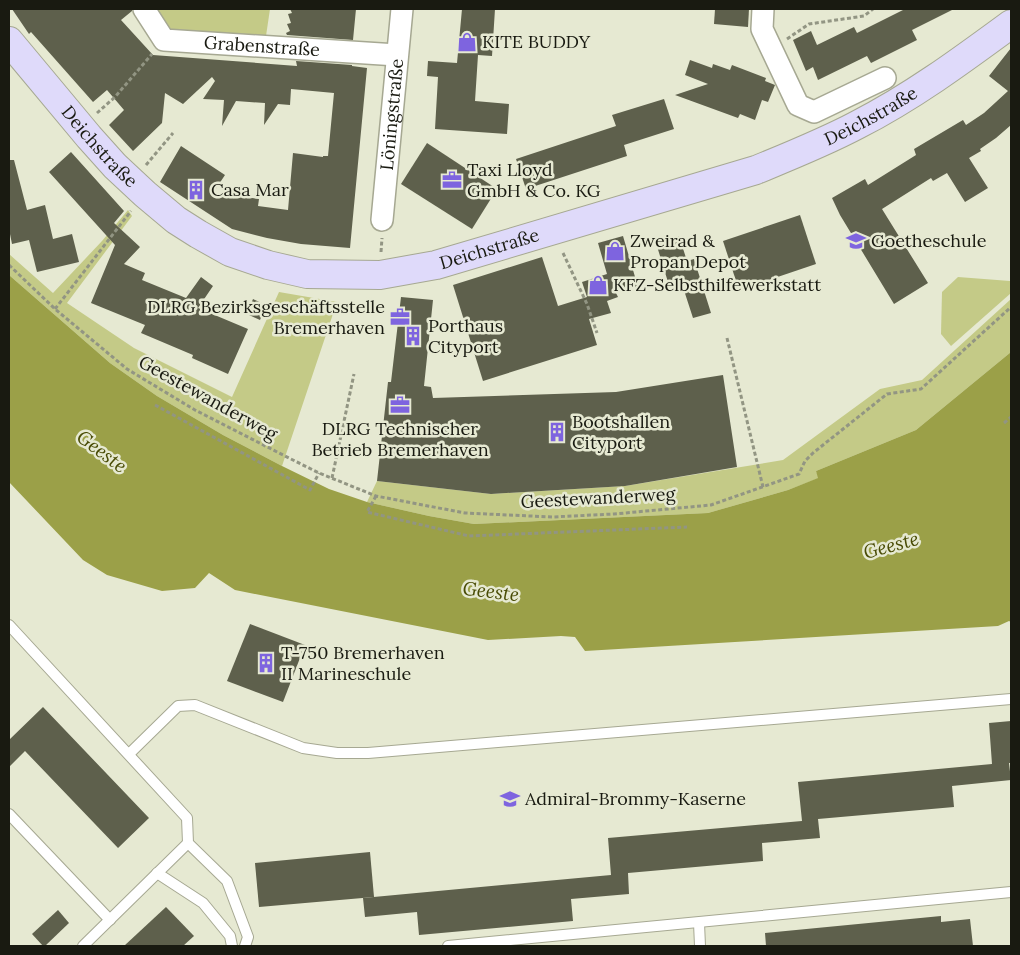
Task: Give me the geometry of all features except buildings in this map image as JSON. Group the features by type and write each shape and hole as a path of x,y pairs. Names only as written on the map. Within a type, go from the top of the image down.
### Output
{"main road":[{"name":"Deichstraße","path":"9,41 89,137 116,166 138,188 176,220 198,234 230,252 268,265 307,274 380,275 436,265 756,170 789,157 858,124 913,92 1011,24"}],"street":[{"path":"144,9 164,40"},
{"name":"Löningstraße","path":"382,229 402,9"},
{"path":"763,9 762,29 798,105 814,112 885,78"},
{"name":"Grabenstraße","path":"164,40 397,55"}],"lane":[{"path":"9,625 187,818 188,843 227,881 248,937 245,946"},
{"path":"129,754 178,706 195,705 303,748 337,753 368,753 1011,699"},
{"path":"9,814 110,920"},
{"path":"83,946 188,843"},
{"path":"157,873 203,903 230,936 232,946"},
{"path":"448,946 1011,892"},
{"path":"699,923 700,946"}],"path":[{"path":"772,49 809,24 864,16 873,9"},
{"path":"115,97 164,40"},
{"path":"55,309 174,133"},
{"path":"380,258 382,229"},
{"path":"563,253 587,304 597,333"},
{"name":"Geestewanderweg","path":"9,265 55,309 127,369 196,410 319,473 376,496 465,513 552,517 614,514 711,505 799,474 805,461 813,453 887,394 921,389 1011,307"},
{"path":"727,338 763,486"},
{"path":"332,478 354,374"},
{"path":"155,405 310,490 319,473"},
{"path":"1004,423 1011,417"},
{"path":"376,496 367,512 469,536 687,527"}],"shaded area":[{"path":"156,9 270,9 266,36 170,31"},
{"path":"128,210 132,216 67,303 134,348 232,397 279,292 337,302 282,466 223,435 157,396 110,363 9,275 9,254 53,293"},
{"path":"958,277 1010,281 1011,293 951,346 941,334 942,292"},
{"path":"1011,299 1011,352 916,430 816,471 819,478 788,490 708,513 474,524 367,502 377,481 491,494 625,486 783,460 880,389 922,380"}],"water":[{"name":"Geeste","path":"9,275 110,363 157,396 223,435 329,489 367,502 474,524 708,513 788,490 818,478 816,471 916,430 1011,352 1011,622 1009,621 998,626 585,651 575,637 488,640 235,590 209,573 195,588 162,591 107,575 83,560 9,482"}],"place":[{"name":"KITE BUDDY","path":"467,42"},
{"name":"Taxi Lloyd GmbH & Co. KG","path":"452,180"},
{"name":"Casa Mar","path":"196,190"},
{"name":"Goetheschule","path":"856,241"},
{"name":"Zweirad & Propan Depot","path":"615,251"},
{"name":"KFZ-Selbsthilfewerkstatt","path":"598,285"},
{"name":"DLRG Bezirksgeschäftsstelle Bremerhaven","path":"400,317"},
{"name":"Porthaus Cityport","path":"413,336"},
{"name":"DLRG Technischer Betrieb Bremerhaven","path":"400,405"},
{"name":"Bootshallen Cityport","path":"557,432"},
{"name":"T-750 Bremerhaven II Marineschule","path":"266,663"},
{"name":"Admiral-Brommy-Kaserne","path":"510,799"}]}
